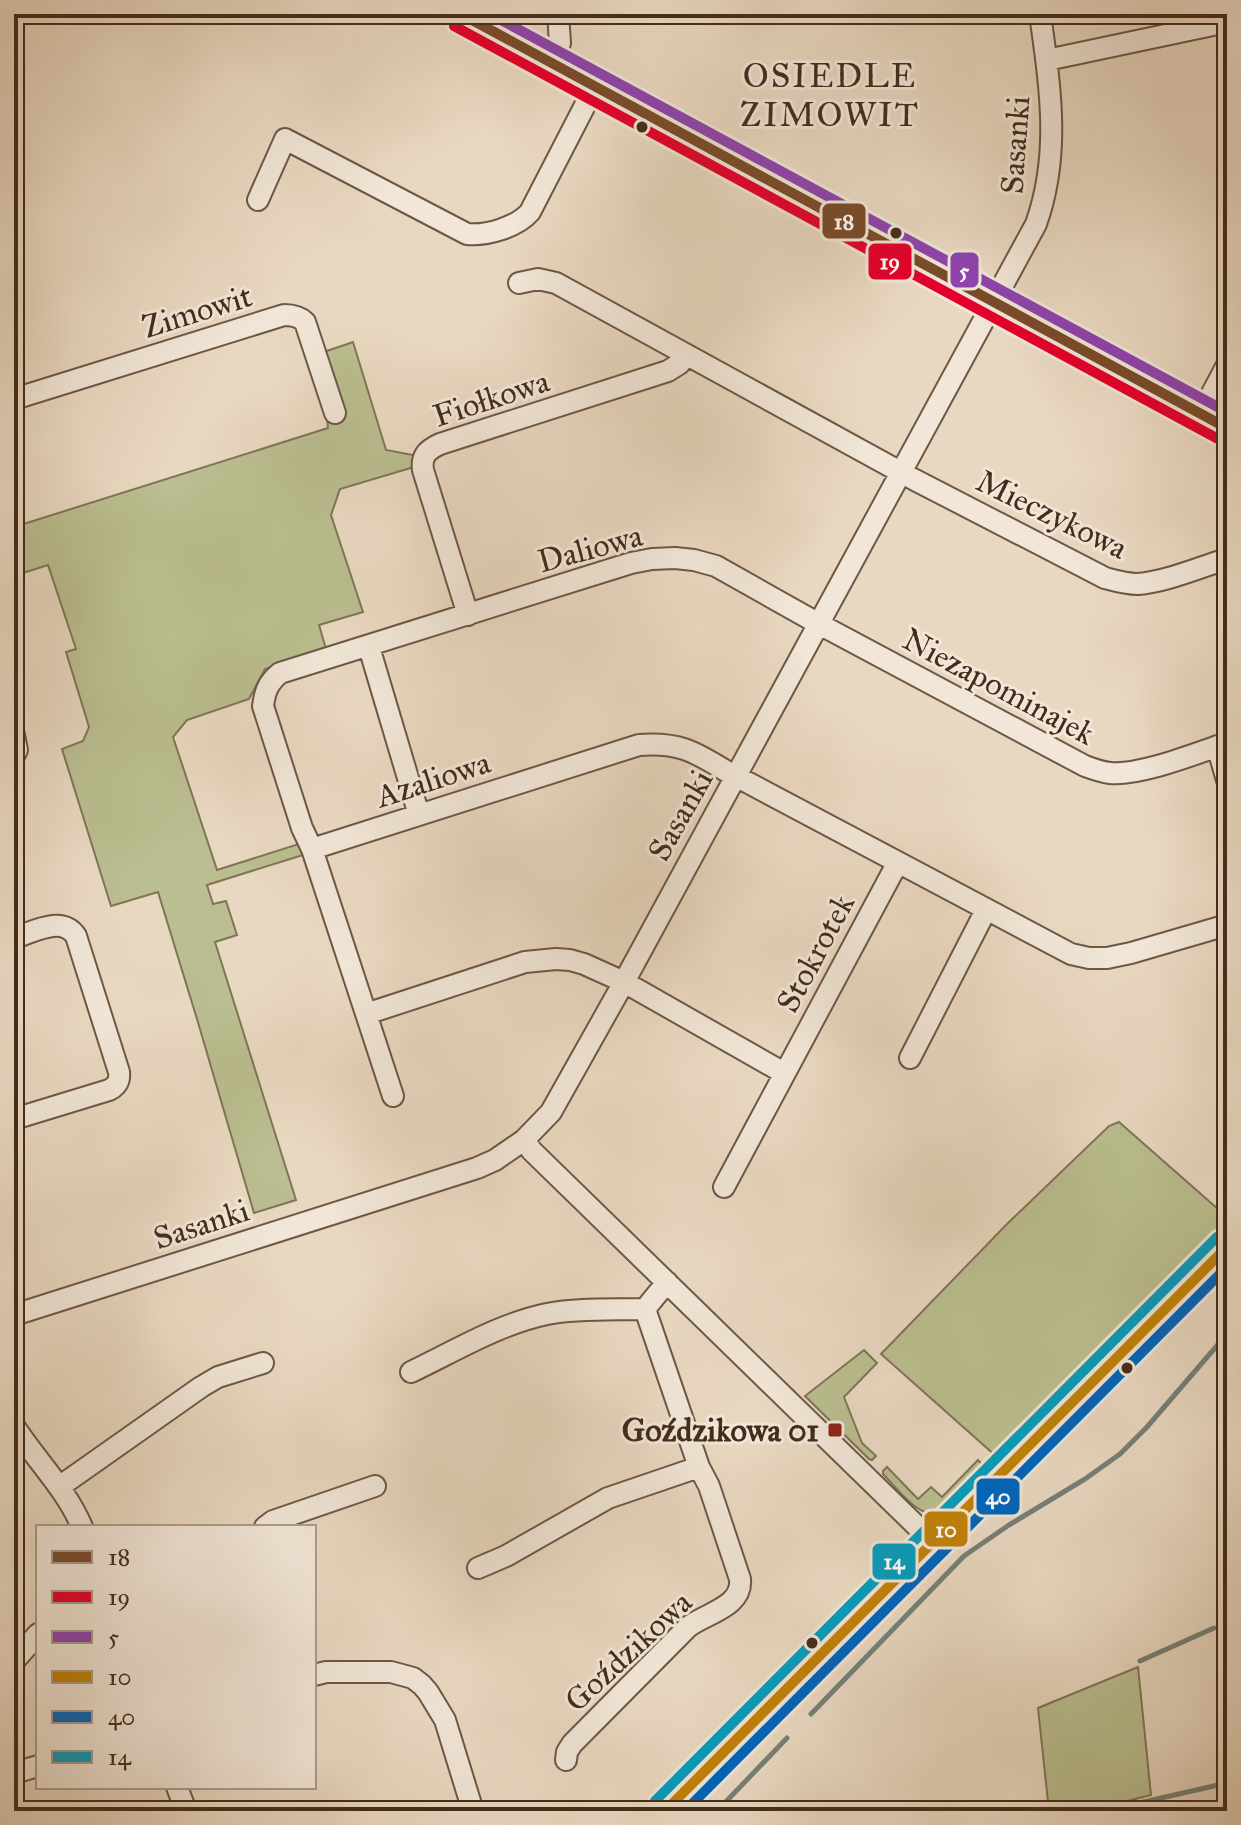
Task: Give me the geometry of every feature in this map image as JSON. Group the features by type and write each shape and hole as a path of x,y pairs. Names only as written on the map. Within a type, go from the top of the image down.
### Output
{"street":[{"path":"461,14 1227,428"},
{"path":"552,63 560,43 558,14"},
{"name":"Sasanki","path":"14,1315 477,1168 524,1140 551,1112 1036,224 1048,185 1052,124 1040,14"},
{"path":"1047,60 1227,22"},
{"path":"258,200 285,139 467,234 483,234 510,225 530,212 595,86"},
{"path":"519,283 538,279 556,283 901,472"},
{"name":"Zimowit","path":"14,399 290,315 305,322 335,413"},
{"name":"Fiołkowa","path":"468,615 423,470 426,452 440,444 668,371 687,355"},
{"path":"1201,414 1227,365"},
{"name":"Mieczykowa","path":"901,472 1105,578 1122,583 1155,581 1227,559"},
{"name":"Daliowa","path":"312,849 302,828 263,706 264,693 280,673 652,559 694,560 716,566 819,624"},
{"name":"Niezapominajek","path":"819,624 1085,766 1113,773 1131,772 1222,744 1227,780"},
{"path":"369,647 419,815"},
{"path":"14,735 17,750 14,756"},
{"name":"Azaliowa","path":"312,849 639,745 685,748 736,775"},
{"path":"736,775 1071,954 1107,958 1227,925"},
{"path":"312,849 393,1096"},
{"name":"Stokrotek","path":"724,1187 898,862"},
{"path":"910,1058 986,910"},
{"path":"14,938 61,925 76,936 120,1078 109,1090 14,1119"},
{"path":"366,1014 510,966 540,960 570,960 624,982 784,1073"},
{"path":"524,1140 932,1541"},
{"path":"665,1811 1227,1247"},
{"path":"411,1372 521,1320 564,1312 645,1309 667,1282"},
{"name":"Goździkowa","path":"566,1760 572,1744 688,1627 733,1601 740,1591 736,1566 645,1309"},
{"path":"59,1487 201,1387 218,1377 263,1363"},
{"path":"14,1426 20,1448 59,1487 81,1525"},
{"path":"478,1568 506,1556 608,1498 699,1467"},
{"path":"268,1525 375,1486"},
{"path":"14,1661 36,1636"},
{"path":"316,1674 391,1672 413,1678 422,1685 445,1720 473,1811"},
{"path":"14,1773 36,1767"},
{"path":"178,1789 186,1811"}],"green space":[{"path":"353,342 386,450 413,455 414,467 340,489 331,515 363,612 319,625 326,649 265,669 249,699 187,720 173,737 217,870 302,843 306,854 207,885 213,904 226,901 237,935 215,942 296,1200 254,1213 158,892 111,906 62,749 83,741 89,727 66,652 76,649 48,565 14,576 14,527 328,428 327,419 339,415 321,353"},
{"path":"1119,1122 1227,1217 1227,1224 997,1457 881,1354 1007,1224 1109,1126"},
{"path":"864,1350 877,1363 844,1397 862,1443 876,1456 872,1460 805,1396"},
{"path":"978,1460 986,1469 941,1514 924,1512 916,1507 883,1474 887,1467 918,1499 931,1487 942,1497"},
{"path":"1138,1667 1151,1795 1089,1811 1049,1811 1038,1708"}],"waterway":[{"path":"811,1714 964,1556 1120,1454 1227,1334"},
{"path":"1140,1661 1214,1628"},
{"path":"717,1811 787,1738"},
{"path":"1104,1811 1227,1783"}],"transit line":[{"name":"18","path":"461,14 1227,428"},
{"name":"5","path":"490,14 1227,412"},
{"name":"19","path":"454,26 1220,440"},
{"name":"14","path":"655,1801 1217,1237"},
{"name":"10","path":"665,1811 1227,1247"},
{"name":"40","path":"685,1811 1227,1267"}],"place":[{"name":"Goździkowa 01","path":"835,1430"}],"district":[{"name":"OSIEDLE ZIMOWIT","path":"830,94"}]}
